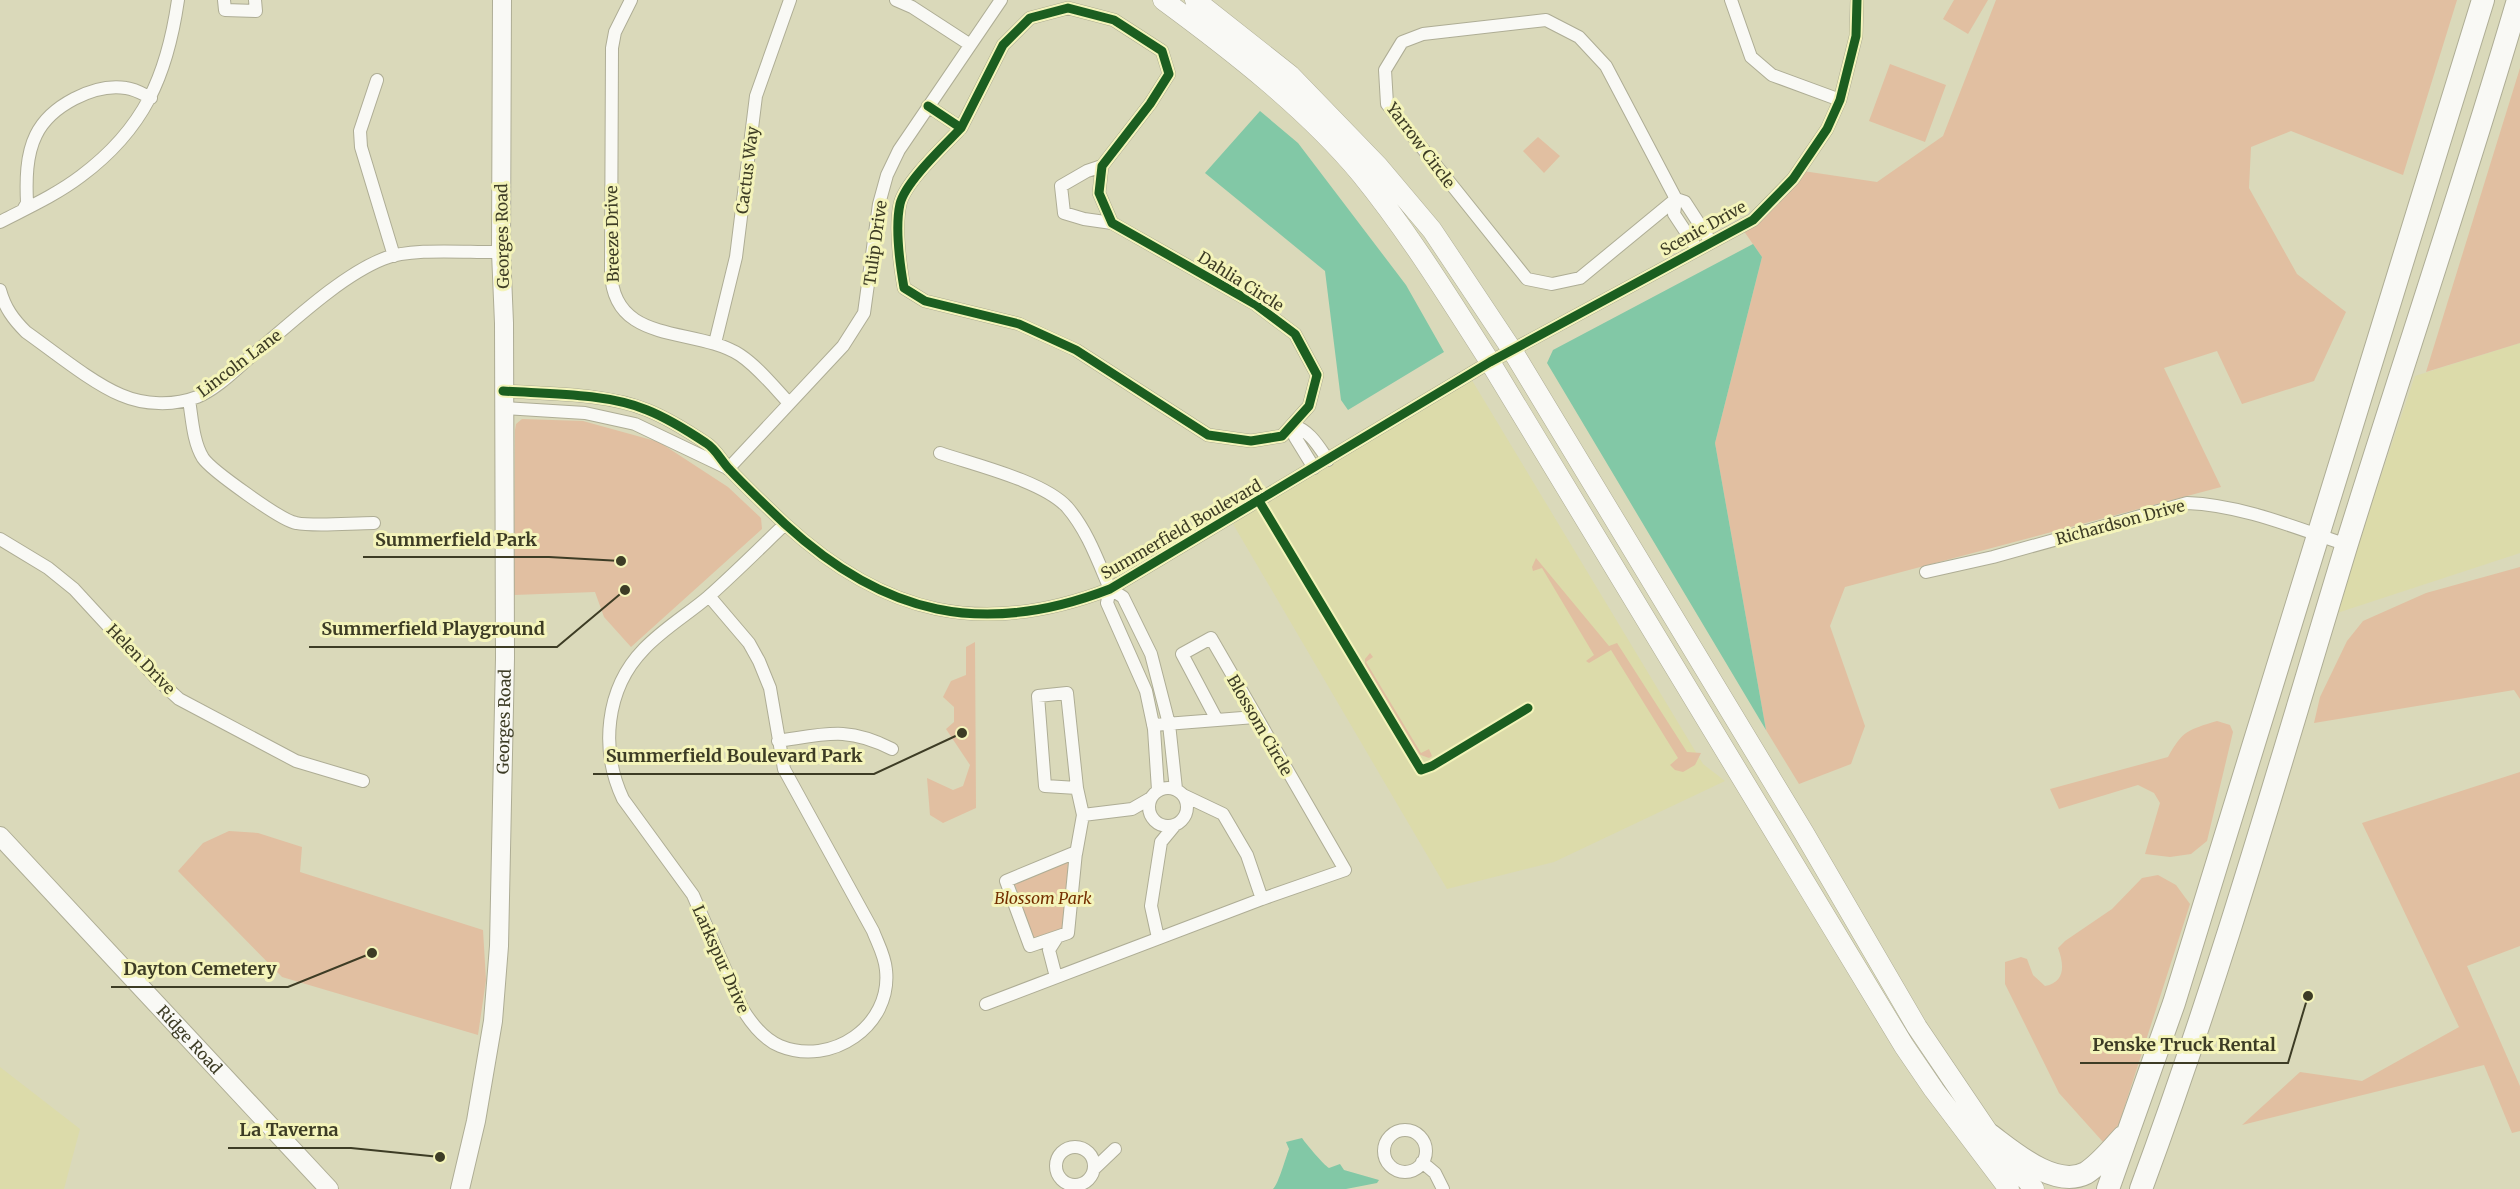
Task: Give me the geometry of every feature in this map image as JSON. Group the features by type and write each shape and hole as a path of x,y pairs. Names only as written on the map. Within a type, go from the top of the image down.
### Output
{"highway":[{"path":"2108,1189 2174,1003 2483,0"},
{"path":"2141,1189 2169,1113 2244,883 2518,0"},
{"path":"1990,1135 2026,1162 2064,1178 2084,1174 2096,1166 2131,1126"}],"main road":[{"path":"1163,0 1239,57 1303,114 1360,173 1427,263 1490,362 1904,1046 1934,1090 2009,1189"},
{"path":"1195,0 1290,75 1378,166 1432,230 1512,350 1804,833 1917,1027 1990,1135 2034,1189"}],"street":[{"path":"0,222 58,191 95,164 126,134 151,98 162,73 178,0"},
{"path":"224,0 225,10 256,10 255,0"},
{"name":"Georges Road","path":"460,1189 476,1121 493,1022 500,946 505,658 501,252 502,0"},
{"name":"Breeze Drive","path":"631,0 615,32 612,48 612,286 623,310 642,325 715,343 739,354 789,403"},
{"name":"Cactus Way","path":"715,343 736,257 756,96 790,0"},
{"path":"896,0 912,7 969,44"},
{"name":"Tulip Drive","path":"728,468 843,346 864,313 879,204 886,175 899,150 1001,0"},
{"path":"1731,0 1751,57 1772,75 1840,100"},
{"name":"Scenic Drive","path":"1512,350 1753,220 1793,179 1827,129 1840,100 1856,36 1857,0"},
{"name":"Dahlia Circle","path":"1102,166 1150,104 1169,74 1162,51 1114,20 1068,8 1030,18 1003,45 961,128 917,176 900,203 898,259 904,288 925,301 1018,324 1076,350 1208,435 1251,441 1282,436 1309,406 1317,375 1295,334 1255,304 1112,223"},
{"name":"Yarrow Circle","path":"1676,199 1580,278 1552,284 1527,279 1387,104 1385,70 1402,42 1423,34 1546,20 1579,37 1606,66 1676,199 1674,214 1697,249"},
{"path":"377,80 360,131 360,139 394,256"},
{"path":"23,210 27,203 31,149 41,125 50,117 67,104 101,88 134,89 151,98"},
{"path":"928,106 961,128"},
{"path":"1102,166 1099,193 1112,223 1064,213 1061,186 1087,171 1102,166"},
{"name":"Yarrow Circle","path":"1676,199 1685,202 1711,242"},
{"name":"Lincoln Lane","path":"0,290 4,304 13,320 26,333 120,395 140,402 178,402 200,396 228,376 314,304 366,267 394,256 501,252"},
{"name":"Summerfield Boulevard","path":"503,400 594,397 646,409 709,444 728,468 785,524 827,560 857,580 895,597 932,609 1006,614 1028,612 1080,600 1110,589 1512,350"},
{"path":"189,400 197,444 203,458 214,470 282,517 295,523 374,523"},
{"name":"Summerfield Boulevard","path":"503,400 585,413 635,424 728,468"},
{"path":"1292,425 1302,428 1311,436 1328,460"},
{"path":"1292,425 1295,437 1314,468"},
{"path":"940,453 1056,496 1080,525 1110,589 1123,597 1151,654 1169,724 1180,792 1187,802 1186,814"},
{"name":"Richardson Drive","path":"1926,572 1993,557 2187,503 2234,508 2347,545"},
{"name":"Larkspur Drive","path":"709,596 749,643 759,661 770,688 784,769 873,931 884,957 886,971 884,992 876,1016 855,1039 825,1050 807,1052 777,1045 751,1023 742,1008 693,895 623,799 614,775 609,747 609,726 613,704 622,681 644,649 709,596 785,524"},
{"name":"Helen Drive","path":"0,539 48,568 74,589 156,678 179,699 296,761 363,781"},
{"path":"1110,589 1107,603 1146,692 1153,725 1154,794 1149,808 1161,842 1151,906 1158,938"},
{"name":"Blossom Circle","path":"986,1004 1262,899 1345,870 1211,639 1182,654 1217,720 1153,725"},
{"path":"1076,854 1006,881 1030,946 1068,933 1076,854 1083,815 1077,788 1067,693 1038,696 1045,786 1077,788"},
{"path":"1217,720 1256,717"},
{"path":"778,741 839,732 874,740 892,749"},
{"path":"1083,815 1131,809 1164,788 1180,792 1223,814 1247,855 1262,899"},
{"path":"1161,842 1186,814 1205,805"},
{"path":"1131,809 1166,826 1175,825"},
{"name":"Ridge Road","path":"0,836 329,1189"},
{"path":"1056,939 1049,950 1056,977"},
{"path":"1094,1169 1090,1153 1081,1147 1071,1147 1059,1154 1055,1165 1056,1173 1064,1183 1078,1188 1087,1181 1094,1169 1114,1149"},
{"path":"1422,1162 1435,1173 1443,1189"}],"shaded area":[{"path":"1260,111 1298,143 1406,285 1444,352 1348,410 1341,400 1325,271 1205,173"},
{"path":"1753,244 1762,257 1715,443 1766,730 1547,363 1553,350"},
{"path":"2520,343 2520,553 2334,614 2415,376"},
{"path":"1470,377 1703,764 1725,781 1554,862 1447,889 1233,524 1365,437"},
{"path":"0,1067 80,1129 64,1189 0,1189"},
{"path":"1302,1138 1329,1168 1340,1164 1344,1170 1379,1180 1377,1183 1346,1189 1273,1189 1289,1149 1286,1142"}],"green space":[{"path":"1954,0 1988,0 1968,34 1943,19"},
{"path":"1996,0 2457,0 2403,175 2291,131 2251,147 2249,188 2297,274 2346,312 2314,381 2242,404 2217,351 2164,368 2221,487 1845,587 1830,626 1865,726 1851,764 1799,784 1766,730 1715,443 1762,257 1741,227 1803,171 1877,182 1943,136"},
{"path":"1890,64 1946,85 1925,142 1869,121"},
{"path":"2520,68 2520,343 2426,372"},
{"path":"1538,137 1560,156 1544,173 1523,151"},
{"path":"522,419 583,421 659,442 728,487 761,518 762,529 631,647 604,617 595,592 514,595 515,430 516,424"},
{"path":"1536,558 1609,646 1617,643 1687,752 1701,753 1695,765 1683,772 1675,770 1670,765 1678,758 1611,650 1589,663 1586,661 1594,655 1542,568 1533,571 1532,567"},
{"path":"2520,567 2520,699 2514,690 2314,723 2320,697 2347,641 2363,621 2426,593"},
{"path":"975,642 976,808 943,823 930,815 927,778 953,790 963,786 970,765 946,729 954,722 954,707 943,697 951,681 966,675 966,647"},
{"path":"1370,653 1373,657 1366,662 1421,753 1429,749 1432,756 1429,758 1418,754 1365,664 1365,659"},
{"path":"2217,721 2230,725 2233,732 2207,841 2191,854 2170,857 2145,854 2160,803 2154,793 2138,785 2059,809 2050,789 2168,757 2187,732"},
{"path":"2520,772 2520,946 2467,966 2520,1086 2520,1131 2512,1133 2484,1065 2242,1125 2300,1072 2362,1081 2459,1027 2362,823"},
{"path":"229,831 258,833 302,847 300,872 483,930 486,980 478,1035 282,977 178,871 203,843"},
{"name":"Blossom Park","path":"1068,862 1065,929 1033,938 1014,882"},
{"path":"2158,875 2176,885 2190,904 2119,1124 2103,1142 2059,1093 2005,984 2005,962 2021,957 2027,959 2033,975 2045,986 2052,984 2057,981 2062,972 2058,948 2112,909 2142,878"}],"cycle path":[{"path":"503,391 576,395 613,400 631,404 670,421 710,446 757,497 822,555 860,579 898,597 937,609 977,614 1020,612 1064,604 1110,589 1490,362 1753,220 1793,179 1827,129 1840,100 1856,36 1857,0"},
{"path":"928,106 961,128 1003,45 1030,18 1068,8 1114,20 1162,51 1169,74 1150,104 1102,166 1099,193 1112,223 1255,304 1295,334 1317,375 1309,406 1282,436 1251,441 1208,435 1076,350 1019,324 925,301 904,288 898,235 900,204 903,195 917,175 961,128"},
{"path":"1259,501 1421,770 1432,766 1528,708"}],"place":[{"name":"Summerfield Park","path":"621,561"},
{"name":"Summerfield Playground","path":"625,590"},
{"name":"Summerfield Boulevard Park","path":"962,733"},
{"name":"Dayton Cemetery","path":"372,953"},
{"name":"Penske Truck Rental","path":"2308,996"},
{"name":"La Taverna","path":"440,1157"}]}
